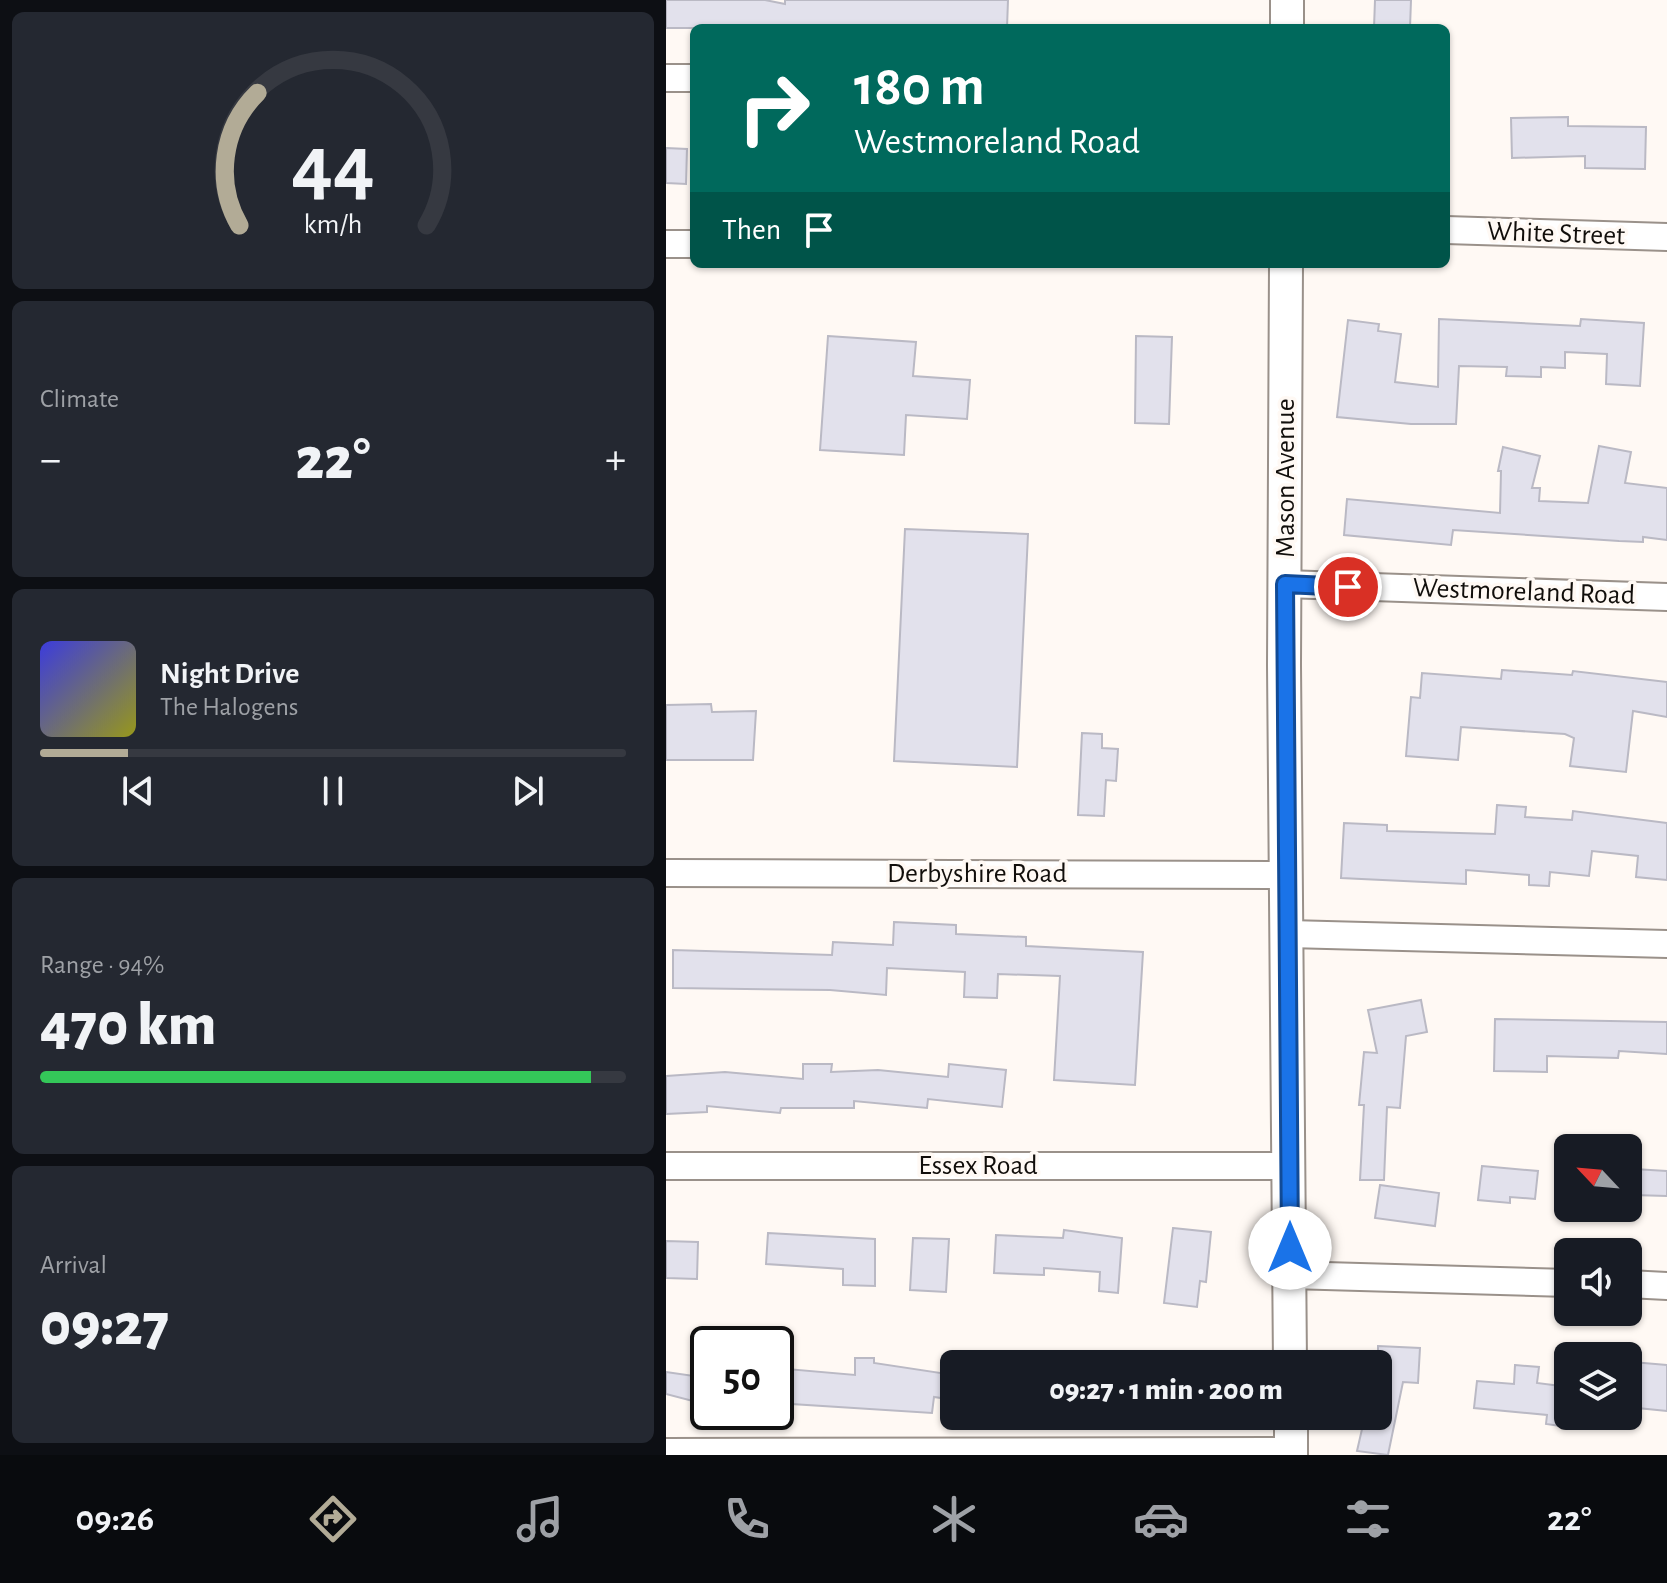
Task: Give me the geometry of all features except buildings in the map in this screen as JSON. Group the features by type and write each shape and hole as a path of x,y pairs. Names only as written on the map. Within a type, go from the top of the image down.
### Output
{"main road":[{"path":"1287,0 1287,24"},
{"name":"Mason Avenue","path":"1286,268 1290,1350"},
{"path":"1291,1430 1291,1453"}],"street":[{"path":"666,78 690,78"},
{"name":"White Street","path":"1450,230 1667,237"},
{"path":"666,244 690,244"},
{"name":"Westmoreland Road","path":"1285,584 1667,597"},
{"name":"Derbyshire Road","path":"666,873 1288,875"},
{"path":"1289,934 1667,944"},
{"name":"Essex Road","path":"666,1166 1290,1166"},
{"path":"1290,1275 1554,1283"},
{"path":"1642,1285 1667,1286"},
{"path":"666,1452 1291,1453"}],"route":[{"path":"1290,1248 1285,584 1348,587"}]}
